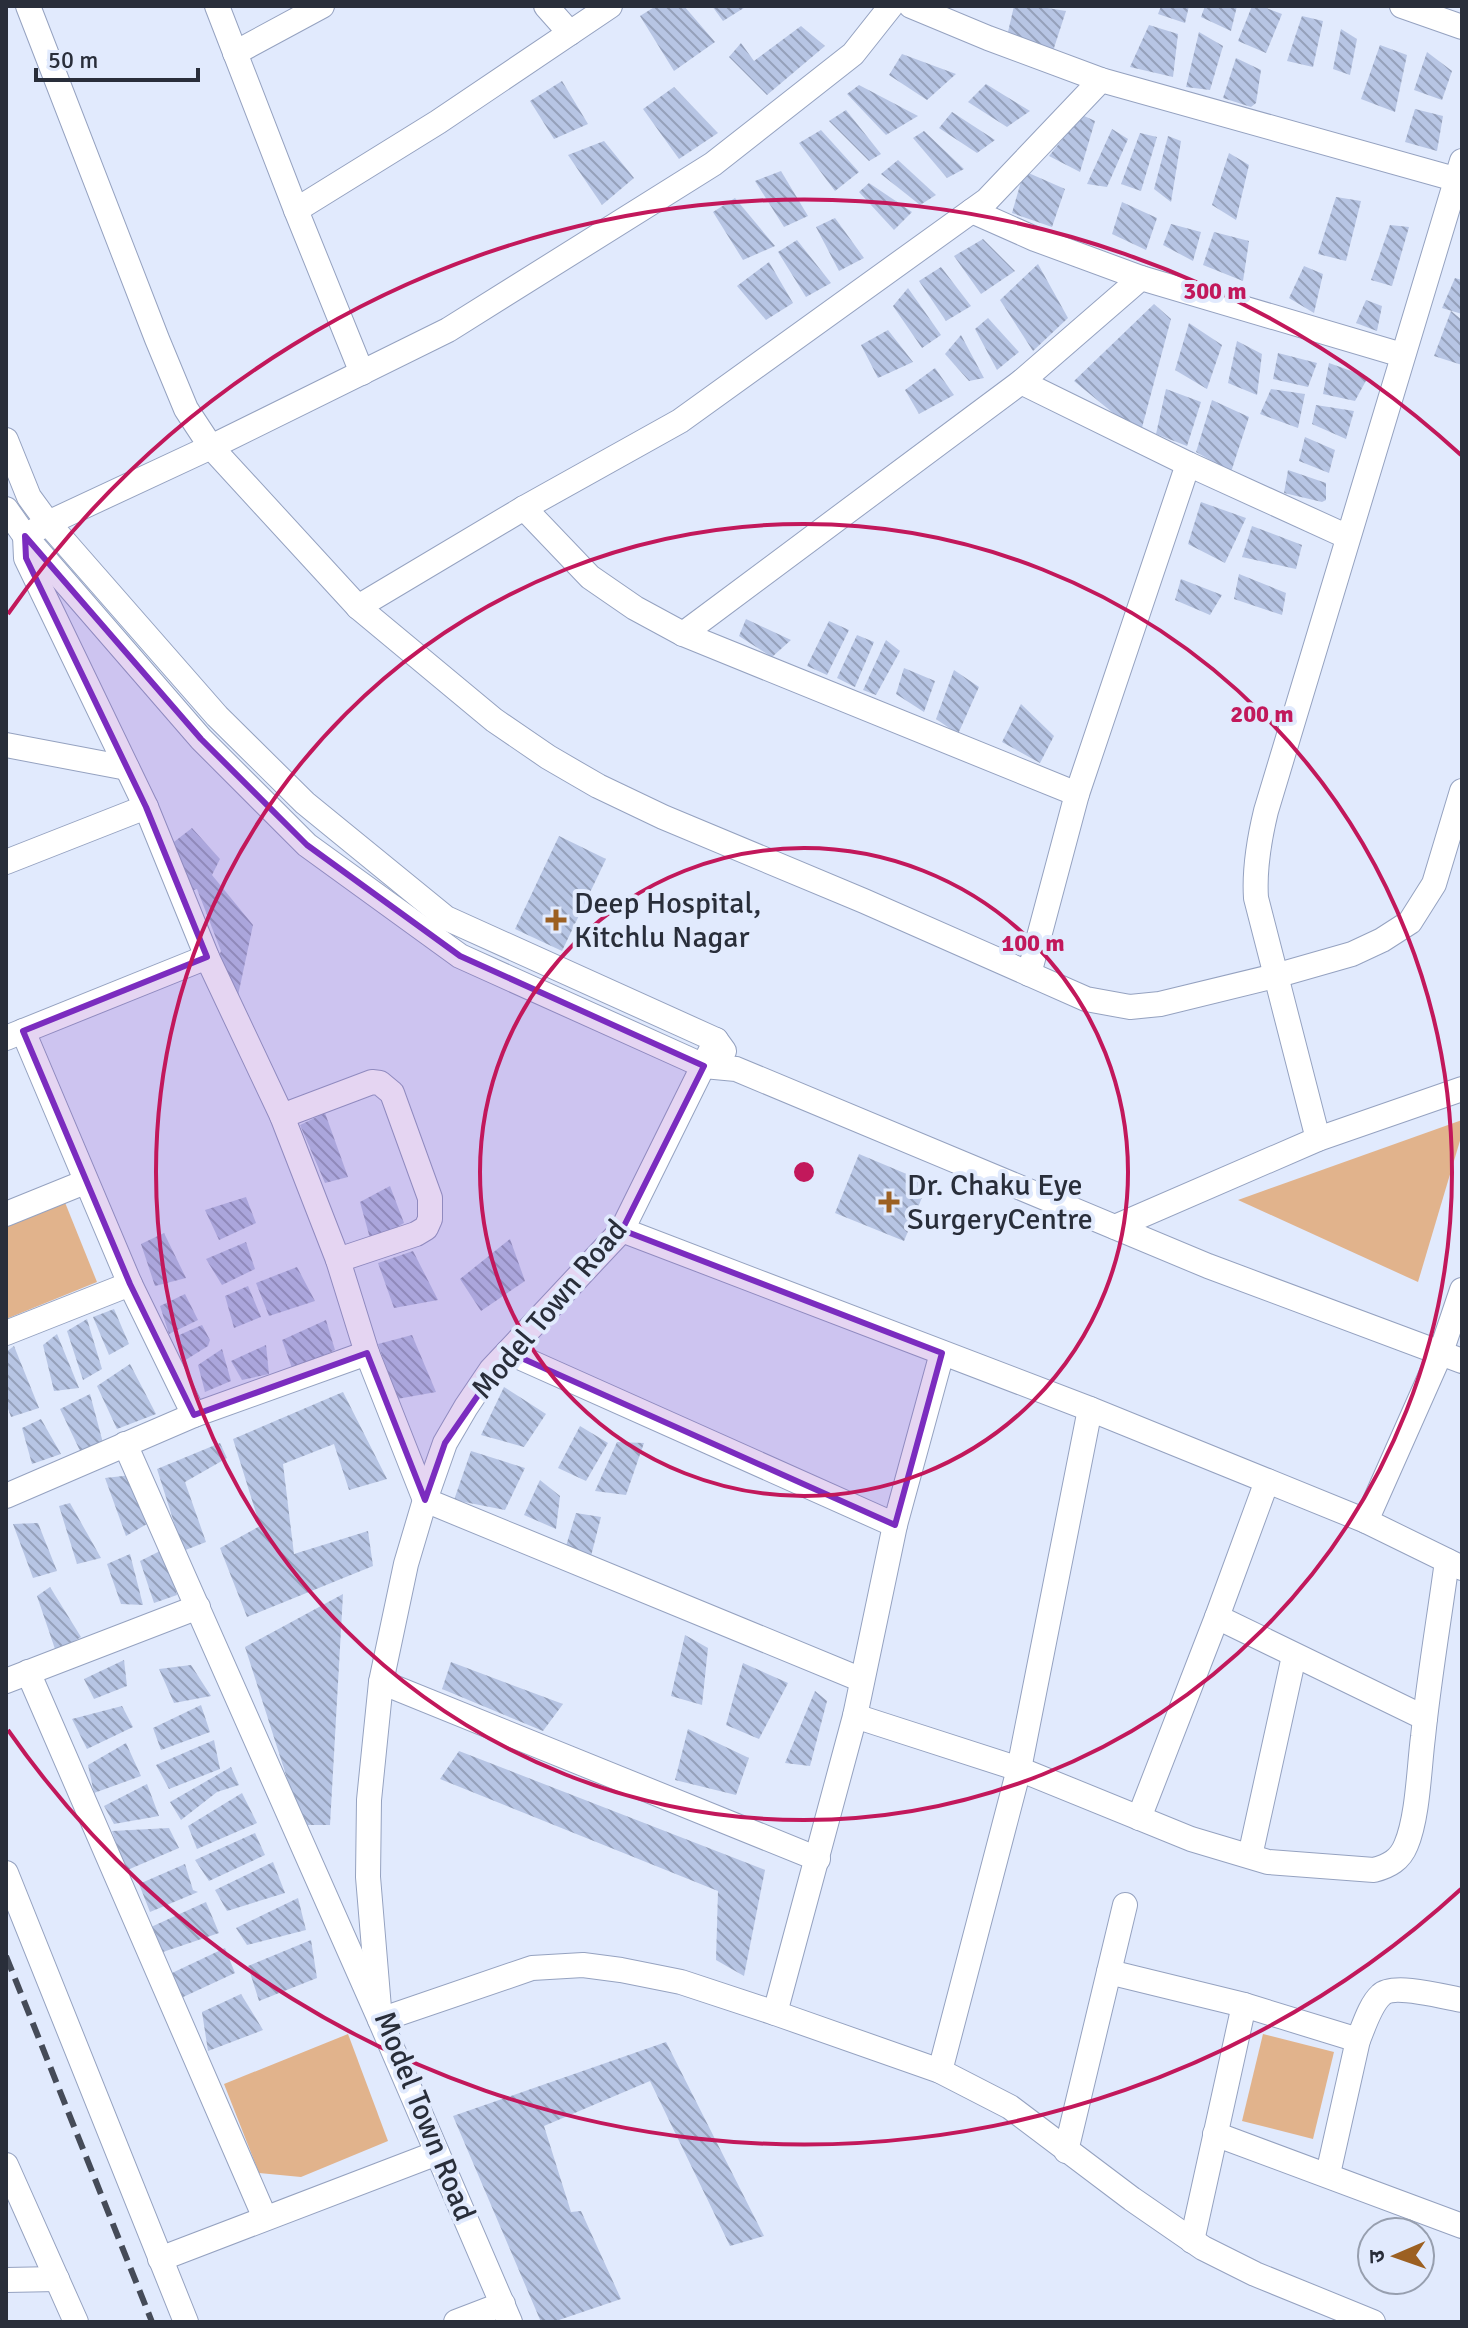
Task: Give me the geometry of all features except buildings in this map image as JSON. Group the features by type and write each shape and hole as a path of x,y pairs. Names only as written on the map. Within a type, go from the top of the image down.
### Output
{"street":[{"path":"28,6 186,409 211,447 358,607 494,720 598,786 663,817 1086,999 1130,1007 1160,1004 1352,954 1410,922 1434,884 1462,791"},
{"path":"217,6 362,373"},
{"path":"235,53 322,6"},
{"path":"546,6 570,33"},
{"path":"296,210 438,122 610,6"},
{"path":"25,536 448,330 713,164 853,54 891,6"},
{"path":"911,6 1101,80 1460,173 1402,355 1261,833 1254,876 1256,898 1318,1139"},
{"path":"1402,6 1462,27"},
{"path":"358,607 524,508 680,421 987,200 1101,80"},
{"path":"972,211 1035,239 1141,278 1402,355"},
{"path":"683,634 1021,382 1141,278"},
{"path":"1021,382 1188,464 1348,537"},
{"path":"6,440 29,497 48,523 217,716 305,803 446,918 716,1040 736,1069"},
{"path":"1029,974 1077,794 1188,464"},
{"path":"29,497 6,509 25,536 201,739 307,845 460,956 704,1066 736,1069 1208,1266 1451,1356"},
{"path":"524,508 590,577 635,608 683,634 1077,794"},
{"path":"25,536 26,558 146,807 207,957 282,1116 338,1260 367,1353 425,1500 862,1680"},
{"path":"6,745 127,768"},
{"path":"6,862 146,807"},
{"path":"194,1415 14,1035 207,957"},
{"name":"Model Town Road","path":"507,2313 380,2020 368,1877 369,1800 381,1682 406,1564 445,1443 491,1370 622,1230 716,1040"},
{"path":"282,1116 372,1082 380,1083 392,1093 430,1198 430,1219 426,1228 416,1234 338,1260"},
{"path":"1115,1227 1318,1139 1462,1089"},
{"path":"6,1214 85,1182"},
{"path":"622,1230 1090,1409 1366,1521 1455,1565 1425,1718 1412,1827 1399,1858 1384,1868 1374,1870 1268,1862 1191,1839 1019,1769 855,1716"},
{"path":"6,1333 130,1284"},
{"path":"1366,1521 1451,1356 1462,1290"},
{"path":"508,1352 895,1525"},
{"path":"6,1496 194,1415 367,1353"},
{"path":"775,2013 855,1716 895,1525 942,1353"},
{"path":"940,2071 1019,1769 1090,1409"},
{"path":"125,1444 380,2020 532,1968 583,1965 681,1982 940,2071 1010,2107 1066,2151 1203,2248 1255,2274 1373,2322"},
{"path":"1139,1818 1267,1481"},
{"path":"198,1607 17,1677 265,2218"},
{"path":"1217,1617 1425,1718"},
{"path":"1250,1856 1294,1656"},
{"path":"381,1682 818,1859"},
{"path":"6,1873 186,2322"},
{"path":"1066,2151 1125,1905"},
{"path":"1109,1972 1244,2005 1358,2040"},
{"path":"1328,2174 1358,2040 1382,1993 1391,1989 1462,2000"},
{"path":"1192,2241 1244,2005"},
{"path":"1215,2134 1462,2226"},
{"path":"160,2259 437,2153"},
{"path":"6,2165 76,2322"},
{"path":"6,2280 57,2279"},
{"path":"456,2322 507,2313"}],"highlighted area":[{"path":"25,536 201,739 307,845 460,956 704,1066 622,1230 942,1353 895,1525 508,1352 445,1443 425,1500 367,1353 194,1415 130,1284 23,1031 207,957 146,807 26,558"}],"shaded area":[{"path":"1462,1120 1462,1134 1418,1282 1238,1200"},
{"path":"64,1200 97,1282 6,1319 6,1223"},
{"path":"348,2034 388,2141 301,2177 259,2173 224,2084"},
{"path":"1263,2034 1334,2052 1313,2139 1242,2121"}],"railway":[{"path":"6,1956 152,2322"}],"place":[{"name":"Deep Hospital, Kitchlu Nagar","path":"556,920"},
{"name":"Dr. Chaku Eye SurgeryCentre","path":"889,1202"}]}
